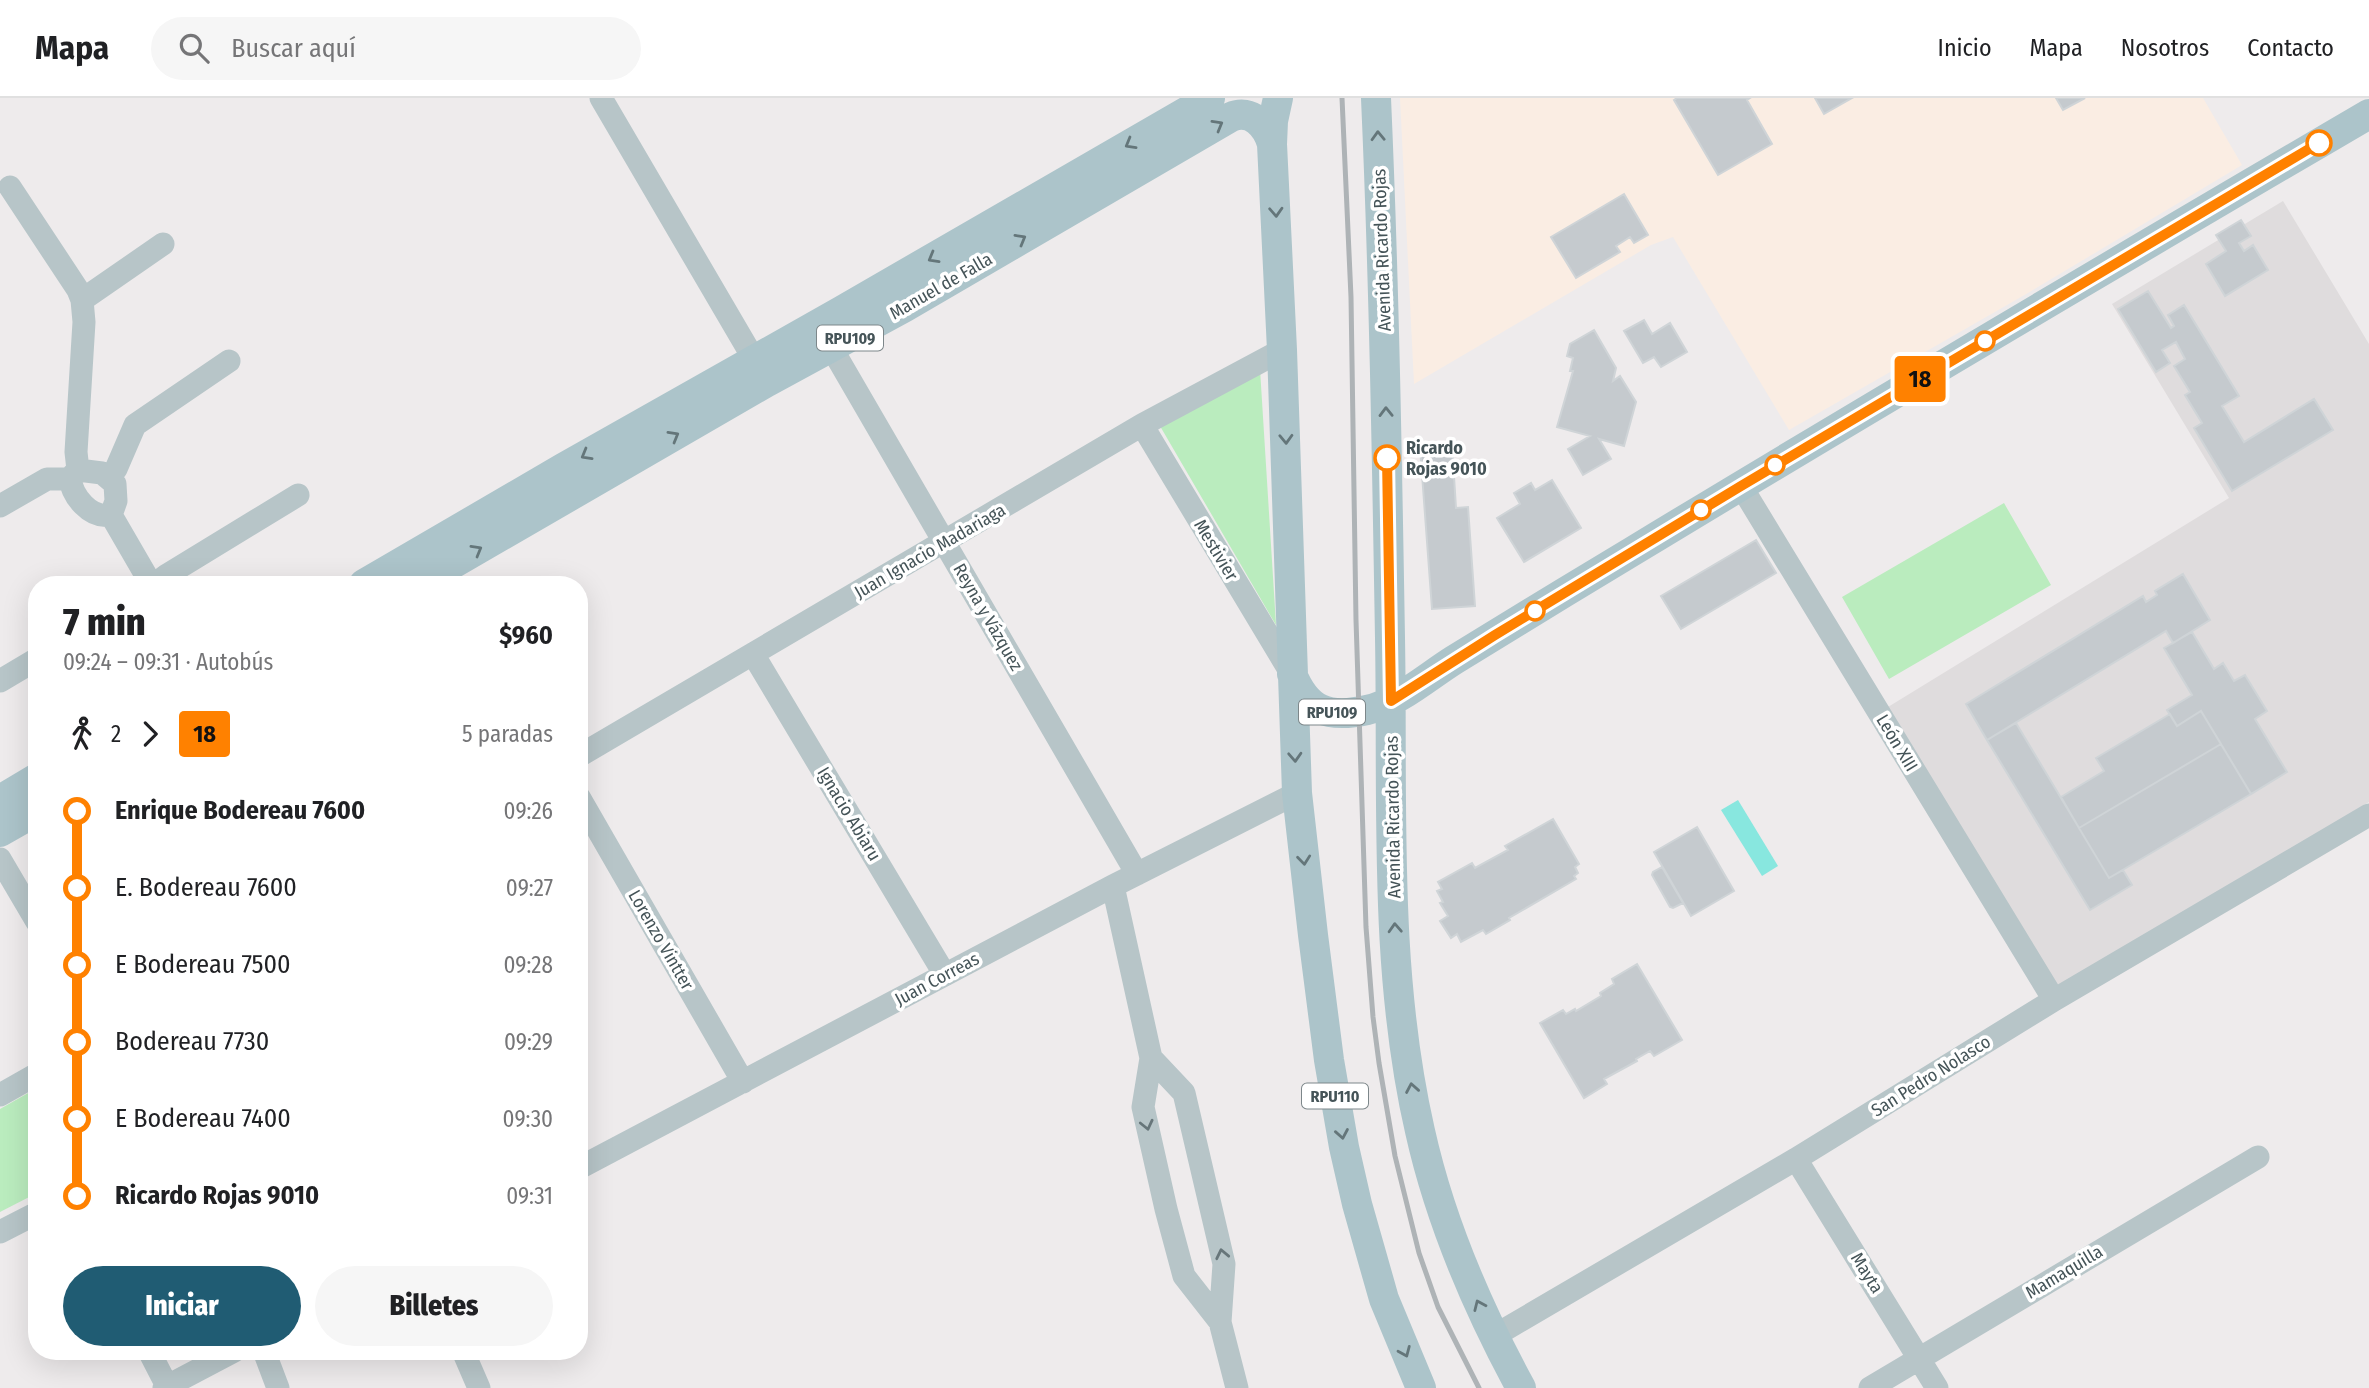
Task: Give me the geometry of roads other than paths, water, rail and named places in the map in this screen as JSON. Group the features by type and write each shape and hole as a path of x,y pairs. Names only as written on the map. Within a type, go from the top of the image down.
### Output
{"main road":[{"name":"Manuel de Falla","path":"824,336 1210,98"},
{"path":"1272,144 1278,98"},
{"name":"Avenida Ricardo Rojas","path":"1376,98 1383,285 1391,828 1397,964 1411,1087 1420,1131 1442,1207 1466,1273 1521,1388"},
{"name":"Manuel de Falla","path":"430,576 761,371 1231,117 1237,114 1253,118 1266,130 1272,144"},
{"name":"RPU109","path":"1272,144 1283,350 1291,673 1297,687 1315,709 1360,711 1391,701 1483,642 1741,486 2369,114"},
{"name":"Manuel de Falla","path":"400,576 444,566"},
{"name":"RPU110","path":"1291,673 1297,793 1325,1033 1344,1147 1375,1270 1417,1387"},
{"path":"0,800 28,783"},
{"path":"0,832 28,816"}],"street":[{"path":"601,98 761,371"},
{"path":"10,187 82,300 84,322 75,495 96,513 111,515"},
{"path":"82,300 163,244"},
{"name":"Reyna y Vázquez","path":"824,336 1137,874"},
{"name":"Juan Ignacio Madariaga","path":"588,751 1142,425 1283,350"},
{"path":"109,477 116,469 135,425 229,361"},
{"name":"Mestivier","path":"1142,425 1291,673"},
{"path":"0,506 47,479 102,473 115,484 116,502 111,515"},
{"name":"León XIII","path":"1741,486 2054,1000"},
{"path":"165,576 298,495"},
{"path":"111,515 148,576"},
{"name":"Ignacio Abiaru","path":"753,654 946,975"},
{"path":"0,681 28,664"},
{"name":"Juan Correas","path":"588,1163 1113,886 1297,793"},
{"name":"Lorenzo Vintter","path":"588,813 743,1082"},
{"name":"San Pedro Nolasco","path":"1494,1336 1796,1159 2054,1000 2369,815"},
{"path":"0,859 28,907"},
{"path":"1113,886 1151,1058 1143,1107 1166,1209 1184,1276 1220,1322"},
{"path":"1151,1058 1184,1093 1224,1264 1220,1322 1237,1388"},
{"path":"0,1095 28,1079"},
{"name":"Mamaquilla","path":"1870,1388 2258,1157"},
{"name":"Mayta","path":"1796,1159 1937,1388"},
{"path":"0,1232 28,1218"},
{"path":"153,1360 166,1387 217,1360"},
{"path":"267,1360 278,1388"},
{"path":"467,1360 479,1388"}],"water":[{"path":"1738,800 1778,866 1762,876 1721,810"}],"railway":[{"path":"1342,98 1351,297 1356,620 1366,927 1373,1017 1395,1156 1419,1253 1438,1307 1479,1388"}],"place":[{"name":"Ricardo Rojas 9010","path":"1387,458"}]}
